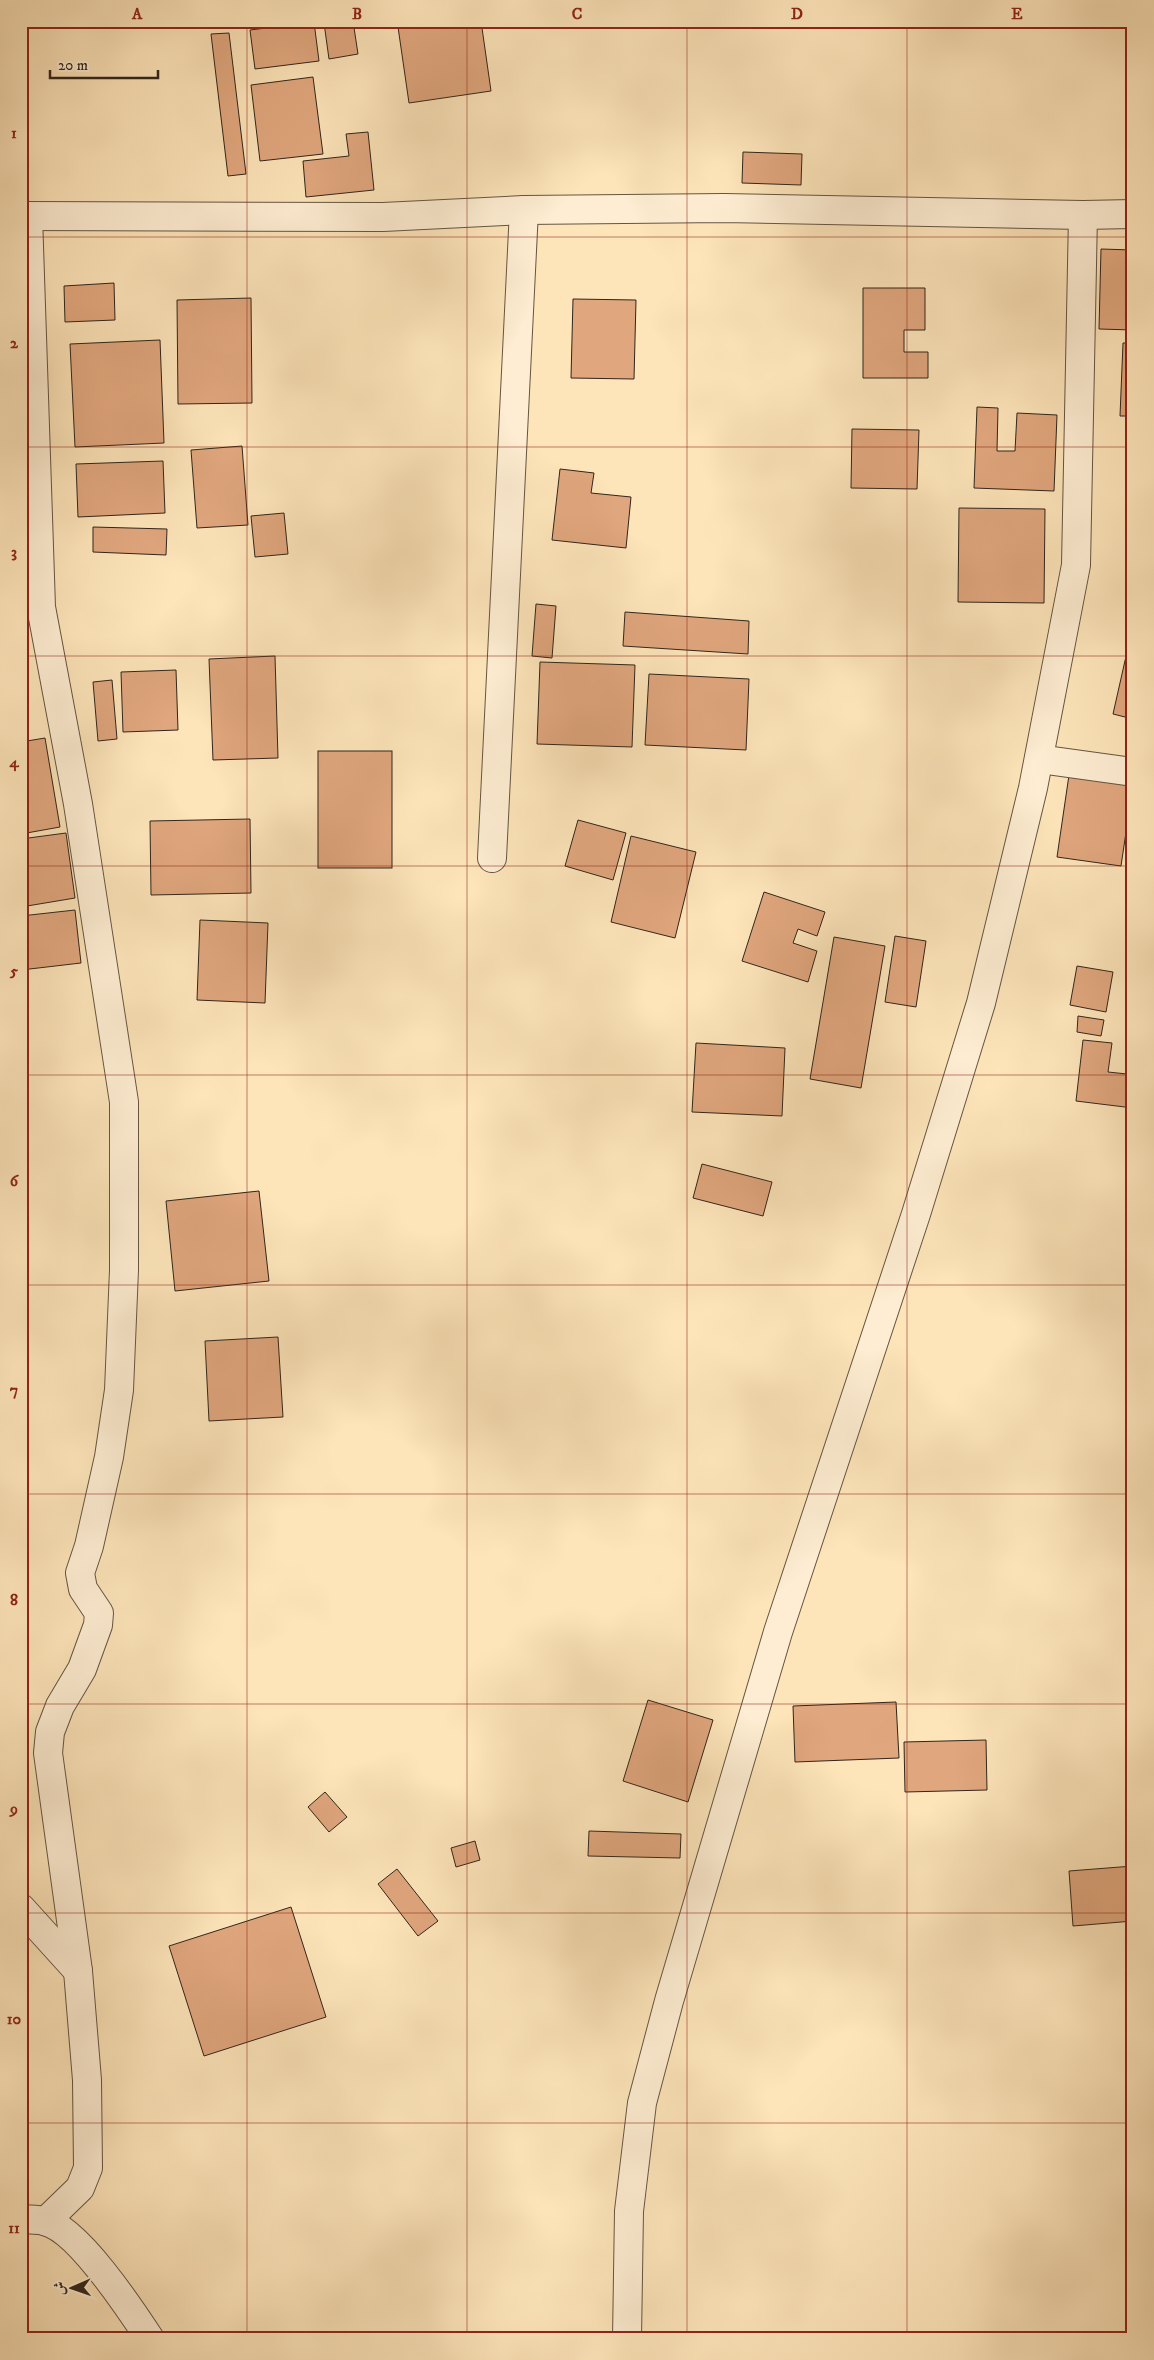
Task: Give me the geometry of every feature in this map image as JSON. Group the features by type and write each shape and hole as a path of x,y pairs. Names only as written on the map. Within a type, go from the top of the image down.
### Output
{"street":[{"path":"33,2220 80,2188 88,2168 87,2080 78,1971 48,1753 50,1732 60,1706 82,1669 98,1625 99,1613 83,1589 80,1573 89,1546 109,1457 120,1390 124,1270 124,1102 78,804 42,607 25,216 383,217 524,210 724,208 1083,215 1133,214"},
{"path":"492,858 524,210"},
{"path":"626,2339 629,2211 642,2103 669,2001 778,1632 916,1214 981,1004 1039,759 1076,565 1083,215"},
{"path":"1039,759 1133,772"},
{"path":"21,1908 78,1971"},
{"path":"33,2220 75,2240 122,2298 150,2339"}],"building":[{"path":"353,21 358,54 329,59 324,23"},
{"path":"437,21 481,21 491,91 409,103 398,27"},
{"path":"314,22 319,61 255,69 250,30"},
{"path":"229,33 246,174 228,176 211,34"},
{"path":"313,77 323,154 260,161 251,85"},
{"path":"368,132 374,190 306,197 303,161 349,156 346,134"},
{"path":"743,152 802,154 801,185 742,183"},
{"path":"1101,249 1133,250 1133,330 1099,329"},
{"path":"114,283 115,320 65,322 64,286"},
{"path":"863,288 925,288 925,330 904,330 904,352 928,352 928,378 863,378"},
{"path":"251,298 252,403 178,404 177,300"},
{"path":"573,299 636,300 634,379 571,378"},
{"path":"160,340 164,443 75,447 70,344"},
{"path":"1123,343 1133,343 1133,416 1120,416"},
{"path":"977,407 998,408 997,451 1015,451 1017,413 1057,415 1054,491 974,488"},
{"path":"852,429 919,430 917,489 851,488"},
{"path":"242,446 248,525 197,528 191,450"},
{"path":"163,461 165,513 78,517 76,464"},
{"path":"560,469 594,473 591,493 631,497 626,548 552,540"},
{"path":"959,508 1045,509 1044,603 958,602"},
{"path":"284,513 288,554 255,557 251,516"},
{"path":"93,527 167,529 166,555 93,552"},
{"path":"536,604 556,606 552,658 532,656"},
{"path":"625,612 749,621 748,654 623,646"},
{"path":"1131,634 1133,634 1133,719 1113,714"},
{"path":"275,656 278,758 213,760 209,659"},
{"path":"540,662 635,665 632,747 537,744"},
{"path":"176,670 178,730 123,732 121,672"},
{"path":"649,674 749,679 746,750 645,745"},
{"path":"112,680 117,739 98,741 93,682"},
{"path":"45,738 60,827 21,834 21,742"},
{"path":"318,751 392,751 392,868 318,868"},
{"path":"1069,775 1133,785 1121,866 1057,857"},
{"path":"250,819 251,893 151,895 150,821"},
{"path":"578,820 626,833 613,880 565,866"},
{"path":"66,833 75,898 21,907 21,839"},
{"path":"631,836 696,852 675,938 611,922"},
{"path":"764,892 825,912 817,936 798,929 793,943 817,951 808,982 742,961"},
{"path":"75,910 81,963 21,970 21,916"},
{"path":"200,920 268,923 265,1003 197,1000"},
{"path":"895,936 926,941 916,1007 885,1002"},
{"path":"834,937 885,946 861,1088 810,1079"},
{"path":"1077,966 1113,972 1106,1012 1070,1005"},
{"path":"1078,1016 1104,1020 1101,1036 1077,1032"},
{"path":"1131,1033 1133,1108 1076,1101 1083,1040 1112,1043 1108,1072 1127,1074"},
{"path":"696,1043 785,1048 782,1116 692,1112"},
{"path":"702,1164 772,1182 763,1216 693,1198"},
{"path":"259,1191 269,1281 175,1291 166,1201"},
{"path":"278,1337 283,1417 209,1421 205,1341"},
{"path":"648,1700 713,1720 688,1802 623,1781"},
{"path":"896,1702 899,1758 795,1762 793,1706"},
{"path":"986,1740 987,1790 905,1792 904,1742"},
{"path":"325,1792 347,1817 329,1832 308,1807"},
{"path":"589,1831 681,1834 680,1858 588,1856"},
{"path":"475,1841 480,1860 456,1867 451,1848"},
{"path":"1133,1866 1133,1921 1073,1926 1069,1871"},
{"path":"397,1869 438,1921 418,1936 378,1884"},
{"path":"291,1907 326,2017 204,2056 169,1946"}]}
